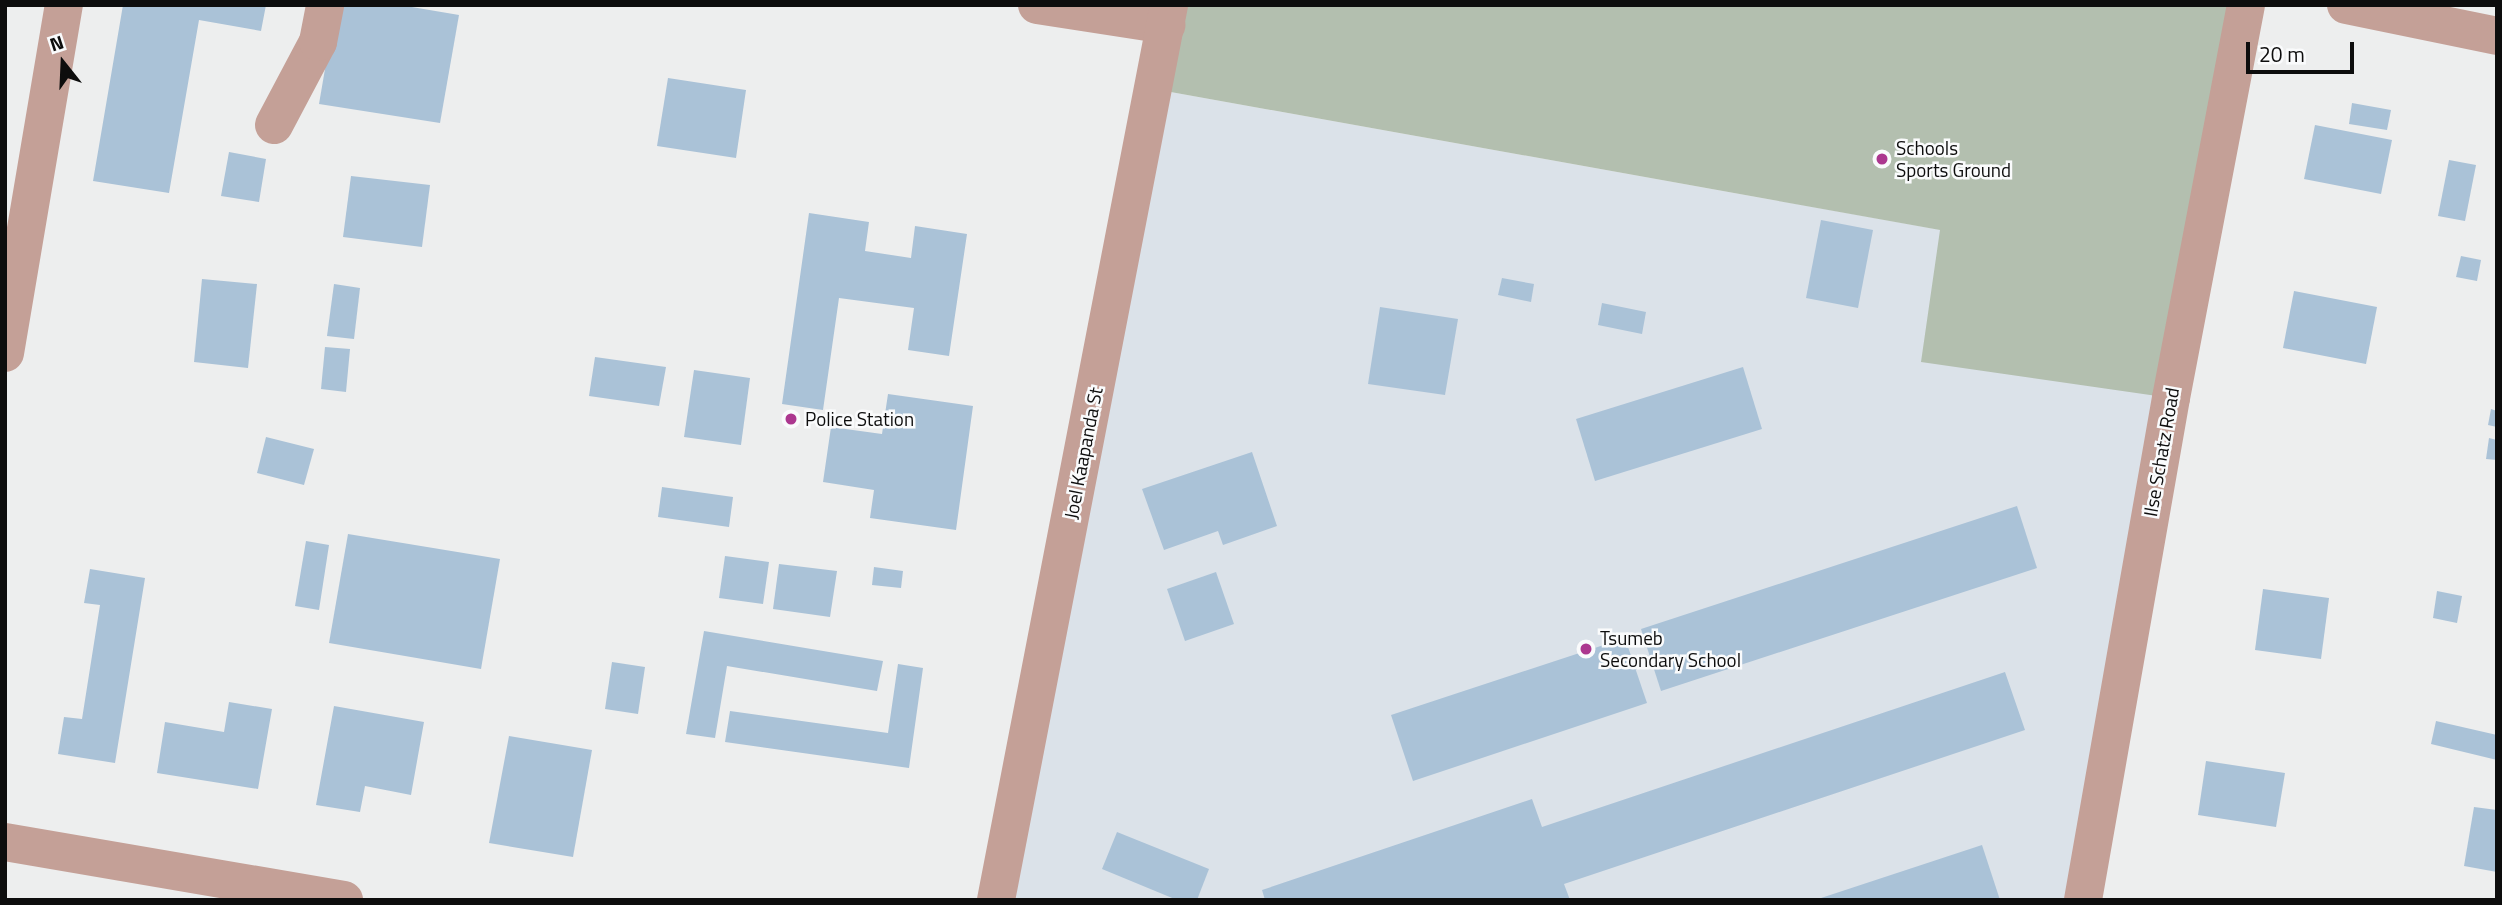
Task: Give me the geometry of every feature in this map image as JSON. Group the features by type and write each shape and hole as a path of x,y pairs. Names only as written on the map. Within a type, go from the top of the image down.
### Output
{"street":[{"path":"5,353 64,5"},
{"path":"274,125 318,42 325,5"},
{"path":"1037,5 1168,15"},
{"name":"Ilse Schatz Road","path":"2083,900 2171,398 2246,5"},
{"path":"2346,5 2497,36"},
{"name":"Joel Kaapanda St","path":"996,900 1168,15"},
{"path":"5,842 320,898"}],"shaded area":[{"name":"Tsumeb Secondary School","path":"1154,89 1941,230 2171,398 2083,900 996,900"}],"green space":[{"name":"Schools Sports Ground","path":"1169,5 2246,5 2171,398 1921,362 1940,230 1154,89"}],"building":[{"path":"123,5 266,5 261,31 199,20 169,193 93,181"},
{"path":"336,5 400,5 459,15 440,123 319,104"},
{"path":"668,78 746,90 736,158 657,146"},
{"path":"2352,103 2391,110 2387,130 2349,124"},
{"path":"2315,125 2392,140 2381,194 2304,179"},
{"path":"229,152 266,159 259,202 221,196"},
{"path":"2449,160 2476,165 2465,221 2438,216"},
{"path":"351,176 430,185 422,247 343,237"},
{"path":"809,213 869,222 865,251 911,258 915,226 967,234 949,356 908,350 914,308 839,298 823,410 782,404"},
{"path":"1821,220 1873,230 1858,308 1806,298"},
{"path":"2461,256 2481,260 2477,281 2456,277"},
{"path":"1502,278 1534,284 1531,302 1498,295"},
{"path":"202,279 257,284 248,368 194,362"},
{"path":"334,284 360,288 354,339 327,336"},
{"path":"2294,291 2377,307 2366,364 2283,348"},
{"path":"1602,303 1646,312 1642,334 1598,325"},
{"path":"1380,307 1458,319 1445,395 1368,384"},
{"path":"325,347 350,349 346,392 321,389"},
{"path":"595,357 666,367 659,406 589,396"},
{"path":"1743,367 1762,429 1595,481 1576,419"},
{"path":"694,370 750,378 741,445 684,437"},
{"path":"888,394 973,406 956,530 870,518 874,490 823,482 831,427 882,434"},
{"path":"2491,409 2497,411 2497,427 2488,425"},
{"path":"266,437 314,449 304,485 257,473"},
{"path":"2489,438 2497,440 2497,460 2486,459"},
{"path":"1252,452 1277,526 1223,545 1218,531 1164,550 1142,489"},
{"path":"662,487 733,497 729,527 658,517"},
{"path":"2017,506 2037,568 1661,691 1641,629"},
{"path":"348,534 500,559 481,669 329,643"},
{"path":"306,541 329,545 319,610 295,606"},
{"path":"725,556 769,562 763,604 719,598"},
{"path":"779,564 837,571 830,617 773,609"},
{"path":"874,567 903,571 901,588 872,585"},
{"path":"90,569 145,578 115,763 58,754 64,717 82,719 100,605 84,603"},
{"path":"1216,572 1234,624 1185,641 1167,589"},
{"path":"2263,589 2329,598 2321,659 2255,650"},
{"path":"2437,591 2462,596 2457,623 2433,618"},
{"path":"704,631 883,661 877,691 727,666 715,738 686,734"},
{"path":"1625,638 1647,703 1413,781 1391,715"},
{"path":"612,662 645,667 638,714 605,709"},
{"path":"898,664 923,668 909,768 725,742 730,711 888,733"},
{"path":"2005,672 2025,730 1564,884 1570,900 1265,900 1262,890 1532,799 1542,827"},
{"path":"229,702 272,709 258,789 157,773 165,722 224,732"},
{"path":"334,706 424,722 411,795 365,786 360,812 316,805"},
{"path":"2436,721 2497,735 2497,760 2431,744"},
{"path":"509,736 592,750 573,857 489,843"},
{"path":"2206,761 2285,773 2276,827 2198,815"},
{"path":"2474,807 2497,810 2497,872 2464,866"},
{"path":"1117,832 1209,869 1197,900 1177,900 1102,869"},
{"path":"1982,845 2000,900 1818,900 1818,899"}],"place":[{"name":"Schools Sports Ground","path":"1882,159"},
{"name":"Police Station","path":"791,419"},
{"name":"Tsumeb Secondary School","path":"1586,649"}]}
